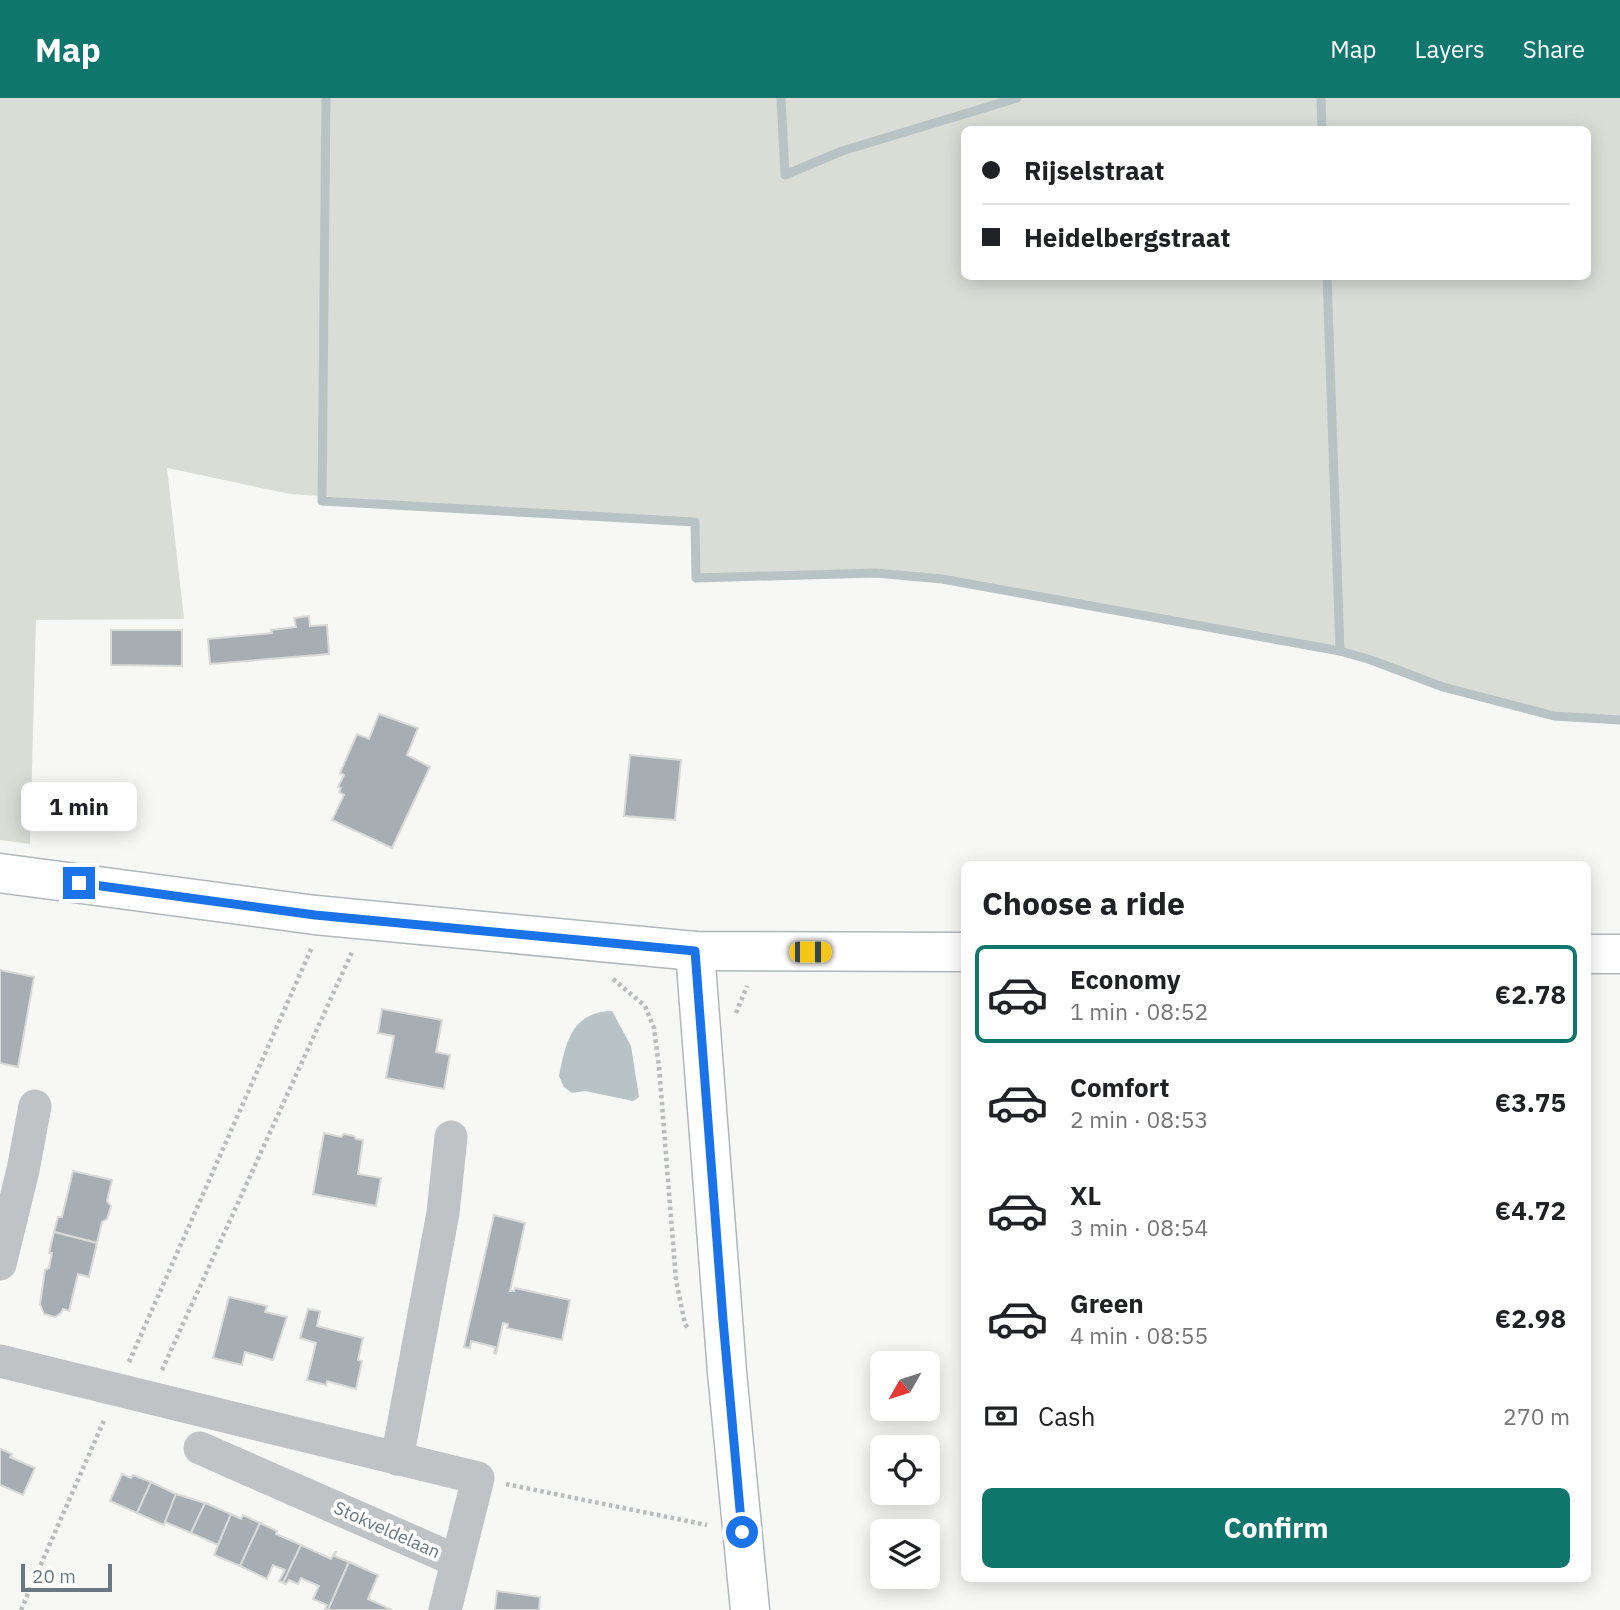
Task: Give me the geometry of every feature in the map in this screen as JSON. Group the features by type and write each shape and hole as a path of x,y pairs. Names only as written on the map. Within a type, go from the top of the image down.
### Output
{"main road":[{"path":"0,873 315,915 695,951 961,952"},
{"path":"695,951 723,1320 750,1610"},
{"path":"1591,954 1620,954"}],"street":[{"path":"0,1264 23,1170 35,1106"},
{"path":"397,1459 443,1213 451,1137"},
{"path":"0,1361 478,1478"},
{"name":"Stokveldelaan","path":"200,1448 457,1561 478,1478"},
{"path":"445,1610 457,1561"}],"path":[{"path":"21,1610 312,949"},
{"path":"162,1371 352,952"},
{"path":"612,979 645,1006 653,1028 659,1067 676,1280 685,1324 694,1334"},
{"path":"478,1478 742,1532"}],"shaded area":[{"path":"0,98 1620,98 1620,720 1554,716 1443,687 1340,651 942,579 876,573 696,578 695,522 290,494 167,468 184,619 36,620 30,844 0,840"},
{"path":"612,1011 631,1046 639,1097 633,1101 585,1091 572,1093 564,1087 559,1076 568,1041 579,1023 598,1013"}],"building":[{"path":"309,616 310,626 327,625 329,654 210,664 208,639 272,633 271,630 296,627 294,618"},
{"path":"111,630 182,630 182,666 111,665"},
{"path":"379,714 418,728 407,755 430,767 392,848 332,820 344,795 339,792 341,788 338,787 344,775 340,773 357,734 369,739"},
{"path":"630,755 681,760 675,820 624,816"},
{"path":"0,970 34,977 18,1067 0,1063"},
{"path":"382,1009 442,1020 436,1052 450,1055 444,1089 386,1078 394,1036 378,1033"},
{"path":"324,1133 341,1137 344,1134 363,1140 358,1174 381,1178 376,1206 313,1194"},
{"path":"73,1171 112,1180 107,1201 111,1206 107,1219 102,1222 97,1243 54,1232 58,1217 62,1217"},
{"path":"494,1215 525,1223 510,1291 515,1288 570,1300 562,1340 507,1328 508,1324 503,1323 496,1354 495,1347 471,1341 470,1348 464,1347"},
{"path":"54,1232 97,1243 89,1277 78,1274 69,1311 63,1309 55,1317 44,1314 40,1304"},
{"path":"229,1297 267,1306 265,1312 287,1317 273,1360 245,1352 242,1365 213,1358"},
{"path":"308,1309 320,1311 317,1326 363,1338 358,1360 362,1361 356,1389 327,1381 326,1385 307,1380 316,1343 300,1338"},
{"path":"0,1449 12,1454 10,1457 35,1468 23,1495 0,1485"},
{"path":"122,1474 151,1482 137,1513 110,1501"},
{"path":"151,1482 176,1494 164,1525 137,1513"},
{"path":"176,1494 205,1503 191,1533 165,1522"},
{"path":"205,1503 231,1514 218,1545 191,1533"},
{"path":"231,1514 241,1519 243,1515 260,1523 240,1566 214,1555"},
{"path":"260,1523 277,1531 276,1534 301,1545 283,1583 279,1581 285,1570 273,1565 267,1579 240,1566"},
{"path":"301,1545 331,1559 336,1552 334,1556 349,1562 328,1610 325,1609 327,1605 313,1599 319,1586 301,1578 298,1584 289,1580 286,1584 283,1583"},
{"path":"349,1562 378,1575 368,1599 392,1610 328,1610"},
{"path":"497,1591 540,1597 539,1610 495,1610"}],"waterway":[{"path":"326,98 322,501 695,522 696,578 876,573 942,579 1340,651 1443,687 1554,716 1620,720"},
{"path":"781,98 785,175 842,151 1017,98"},
{"path":"1321,98 1322,126"},
{"path":"1327,280 1340,651"}],"route":[{"path":"79,883 315,915 695,951 742,1532"}]}
